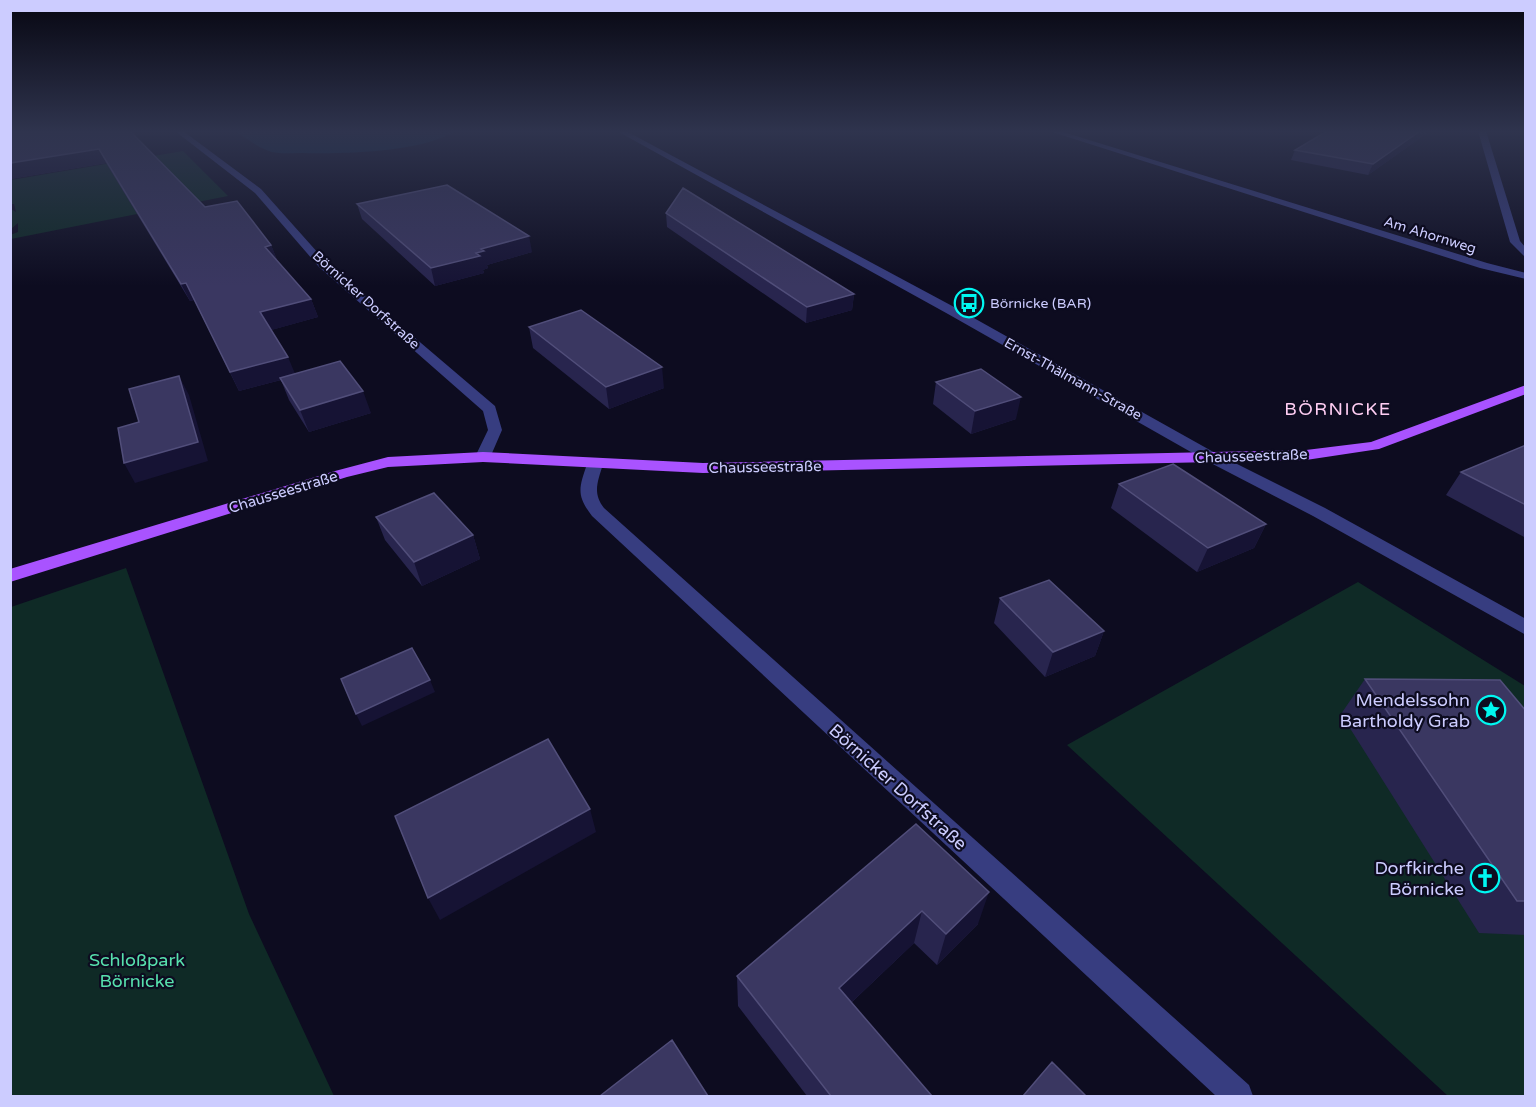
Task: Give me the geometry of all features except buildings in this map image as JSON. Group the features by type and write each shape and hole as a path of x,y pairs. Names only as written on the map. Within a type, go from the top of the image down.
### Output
{"main road":[{"name":"Chausseestraße","path":"10,576 341,474 387,462 483,457 703,468 1306,455 1374,446 1526,389"}],"street":[{"name":"Börnicker Dorfstraße","path":"247,183 258,191 323,264 490,410 495,430 483,457"},
{"name":"Ernst-Thälmann-Straße","path":"716,183 952,311 1211,457 1319,512 1526,628"},
{"name":"Am Ahornweg","path":"1217,183 1484,267 1526,276"},
{"path":"1497,183 1515,242 1526,255"},
{"name":"Börnicker Dorfstraße","path":"594,464 586,490 588,501 597,512 1238,1096"}],"green space":[{"path":"11,183 215,183 228,196 11,239 10,235 18,232 18,223 11,229 11,209 16,212 14,204 11,204"},
{"name":"Schloßpark Börnicke","path":"126,568 249,914 334,1096 11,1096 11,607"},
{"path":"1358,582 1525,686 1525,1096 1448,1096 1067,745"}],"place":[{"name":"Börnicke (BAR)","path":"969,303"},
{"name":"Mendelssohn Bartholdy Grab","path":"1491,710"},
{"name":"Dorfkirche Börnicke","path":"1485,878"}],"district":[{"name":"BÖRNICKE","path":"1338,409"}]}
